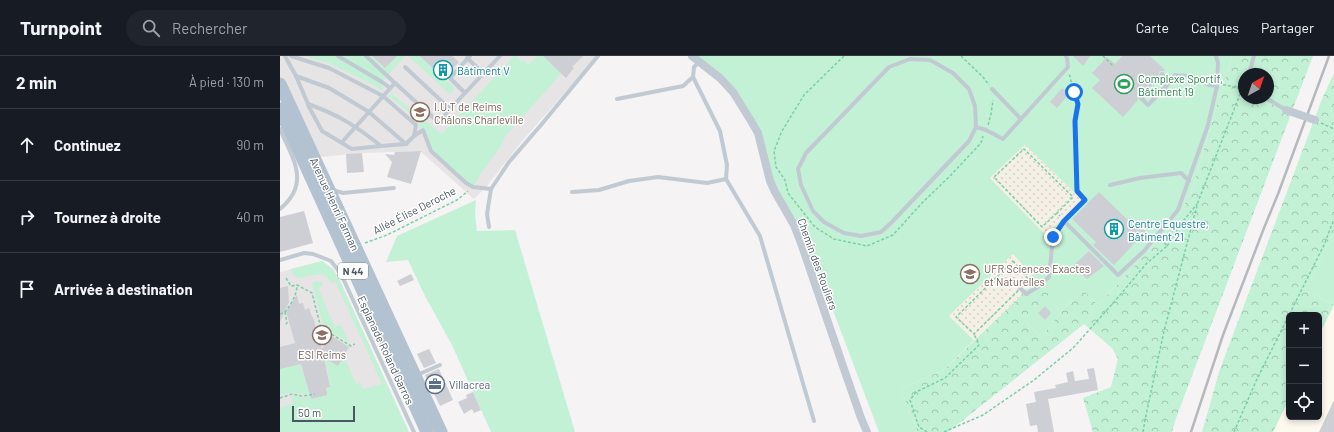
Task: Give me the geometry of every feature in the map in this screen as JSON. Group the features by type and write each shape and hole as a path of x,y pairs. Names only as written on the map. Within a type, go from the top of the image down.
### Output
{"main road":[{"name":"Avenue Henri Farman","path":"280,84 441,432"},
{"name":"Avenue Henri Farman","path":"280,109 427,432"}],"street":[{"name":"Chemin des Rouliers","path":"692,56 720,78 733,92 758,133 770,181 794,225 801,243 867,432"},
{"path":"1286,110 1315,120"}],"lane":[{"path":"285,56 322,131 352,149 406,144 423,130 431,151 473,187 491,189"},
{"path":"291,56 329,68 383,96 416,126 414,136"},
{"path":"338,56 390,88"},
{"path":"366,56 438,122 500,56"},
{"path":"489,227 487,214 491,189 509,162 598,56"},
{"path":"976,127 986,130 1003,139 1068,67 1066,56"},
{"path":"1020,288 1026,294 1038,287 1049,277 1053,237 1064,221 1118,275 1144,251 1158,235 1178,210 1208,125 1217,86 1218,63 1216,56"},
{"path":"1251,68 1254,56"},
{"path":"465,93 450,78 469,57 484,74"},
{"path":"910,59 930,60 953,73 963,83 968,89 975,106 976,127 970,141 881,232 861,236 844,233 824,222 813,210 801,185 798,168 806,153 889,67 910,59"},
{"path":"699,61 694,67 693,78 720,131 727,165 726,179 760,236 814,421"},
{"path":"405,66 450,109"},
{"path":"1162,74 1170,82"},
{"path":"1140,97 1148,105 1175,75 1194,77 1209,85 1217,86"},
{"path":"296,76 329,88 369,112 406,144"},
{"path":"617,99 683,86 693,78"},
{"path":"342,142 395,83"},
{"path":"992,89 1020,119"},
{"path":"1274,103 1286,110"},
{"path":"308,104 331,113 356,126 381,146"},
{"path":"280,129 294,162 297,180 292,196 280,209"},
{"path":"1110,185 1140,178 1181,173 1189,182"},
{"path":"572,192 599,190 629,181 658,177 707,183 726,179"},
{"path":"328,190 343,193 394,188"},
{"name":"Esplanade Roland Garros","path":"280,260 304,253 312,254 330,261 341,274 414,432"},
{"path":"415,376 440,365"}],"path":[{"path":"844,56 804,95 782,130 774,151 776,167 785,180 788,193 815,227 834,239 867,246 893,235 922,202 950,176 981,143 991,114 993,101 992,89 983,77 961,56"},
{"path":"1102,56 1113,66"},
{"path":"1057,213 1064,221 1085,200 1077,191 1075,121 1078,104 1068,67"},
{"path":"1217,86 1226,84 1238,88"},
{"path":"1144,432 1145,420 1164,331 1198,202 1238,99"},
{"path":"1315,120 1334,129"},
{"path":"1024,149 1073,197 1057,213 1042,227 994,177 1024,149"},
{"name":"Allée Élise Deroche","path":"361,245 457,200 473,187"},
{"path":"944,432 983,415 1034,380 1068,352 1116,301 1146,264 1167,246 1198,202"},
{"path":"1234,432 1256,381 1324,245 1334,219"},
{"path":"1158,235 1167,246"},
{"path":"928,432 919,427 910,400 916,392 945,378 980,345 974,334 956,317 1013,261 1029,280 974,334"},
{"path":"286,278 291,286 297,285 312,293 322,332 318,343"},
{"path":"280,314 285,312 297,293 297,285"},
{"path":"285,312 287,323 285,325"},
{"path":"322,332 330,334 351,346 355,344"},
{"path":"280,398 292,394 302,396 315,394"}],"shaded area":[{"name":"I.U.T de Reims Châlons Charleville","path":"280,56 597,56 523,140 486,187 474,199 420,151 362,153 320,157 280,84"},
{"name":"ESI Reims","path":"322,261 333,269 340,281 389,389 280,418 280,272"},
{"path":"1334,305 1334,432 1273,432 1286,405 1286,420 1322,420 1322,329"}],"green space":[{"path":"305,56 372,56 385,68 397,56 405,56 382,82 382,86 384,88 382,90 329,63"},
{"path":"408,56 420,56 455,89 450,94"},
{"path":"514,56 517,56 516,57 521,61 524,60 528,65 537,56 543,56 566,78 561,74 506,135 499,149 481,173 473,187 431,151 418,122 404,108 388,96 391,93 442,134"},
{"name":"UFR Sciences Exactes et Naturelles","path":"690,56 1232,56 1192,189 1179,216 1158,241 1098,305 1084,291 1064,308 1041,338 1026,322 1037,286 1036,281 1013,254 949,316 974,340 945,369 901,389 917,430 914,432 879,432 828,297 794,225 775,192 758,133 733,92","holes":["1025,145 1081,199 1046,235 990,178"]},
{"path":"1232,56 1313,56 1172,432 1093,432 1083,398 1111,387 1118,359 1112,348 1084,324 948,432 914,432 917,430 901,389 945,369 1036,281 1037,286 1049,294 1026,322 1041,338 1064,308 1084,291 1098,305 1158,241 1179,216 1192,189"},
{"path":"1334,73 1334,233 1305,290 1334,305 1322,329 1322,312 1286,312 1286,405 1273,432 1202,432 1220,369 1322,99"},
{"path":"476,200 475,214 477,231 515,230 575,432 491,432 452,345 425,296 408,260 386,262 397,236"},
{"path":"1334,233 1334,305 1305,290"},
{"path":"322,261 333,269 340,281 409,432 280,432 280,408 293,403 291,395 302,398 309,396 312,399 327,395 326,388 330,387 329,377 325,360 320,356 344,356 356,384 360,383 363,389 382,384 335,281 331,283 327,277 321,274 297,278 291,269"},
{"path":"316,281 321,282 323,285 318,288 335,327 341,325 350,344 324,328 312,283"},
{"path":"304,363 304,365 301,366 309,394 292,392 280,395 280,369"}],"sand":[{"path":"1025,145 1081,200 1046,235 990,178"},
{"path":"1013,254 1036,281 974,340 949,316"}],"building":[{"path":"372,56 397,56 385,68"},
{"name":"Bâtiment V","path":"420,56 452,56 459,62 443,78"},
{"path":"543,56 583,56 572,67 574,68 566,78"},
{"path":"1073,56 1090,56 1083,66"},
{"name":"Complexe Sportif, Bâtiment 19","path":"1122,56 1150,56 1165,70 1159,72 1160,77 1143,95 1137,95 1138,100 1123,117 1092,88 1100,80 1092,73 1107,57 1115,64"},
{"path":"1062,88 1069,94 1057,108 1050,102"},
{"path":"421,151 411,184 387,177 392,162 385,154 394,155 395,152"},
{"path":"362,153 364,172 347,173 346,154"},
{"name":"Centre Equestre, Bâtiment 21","path":"1099,192 1136,228 1139,224 1146,231 1114,265 1093,245 1096,242 1072,219"},
{"path":"304,211 313,243 280,252 280,217"},
{"path":"1089,251 1104,266 1087,279 1073,266"},
{"path":"411,274 414,280 400,286 397,281"},
{"path":"288,286 289,302 280,322 280,288"},
{"path":"297,295 299,304 303,303 305,310 309,308 322,349 330,335 349,347 338,366 324,358 330,387 326,388 327,395 311,399 301,364 280,369 280,347 295,343 286,311"},
{"path":"1045,306 1051,313 1045,320 1038,313"},
{"path":"429,349 436,363 424,368 417,354"},
{"path":"1094,368 1098,390 1048,399 1054,432 1038,432 1037,425 1030,426 1026,404 1036,402 1034,392 1056,388 1055,385 1068,382 1066,373 1073,371 1075,381 1089,379 1087,369"},
{"path":"439,369 453,400 440,406 425,375"},
{"path":"473,392 481,410 474,413 472,409 464,414 458,402 467,398 466,395"},
{"path":"1334,400 1334,432 1319,432"}],"railway":[{"path":"1191,432 1223,335 1278,194 1329,56"}],"place":[{"name":"Bâtiment V","path":"443,70"},
{"name":"Complexe Sportif, Bâtiment 19","path":"1124,84"},
{"name":"I.U.T de Reims Châlons Charleville","path":"420,112"},
{"name":"Centre Equestre, Bâtiment 21","path":"1114,229"},
{"name":"UFR Sciences Exactes et Naturelles","path":"970,274"},
{"name":"ESI Reims","path":"322,335"},
{"name":"Villacrea","path":"435,384"}],"route":[{"path":"1053,237 1064,221 1085,200 1077,191 1075,121 1078,104 1074,92"}]}
